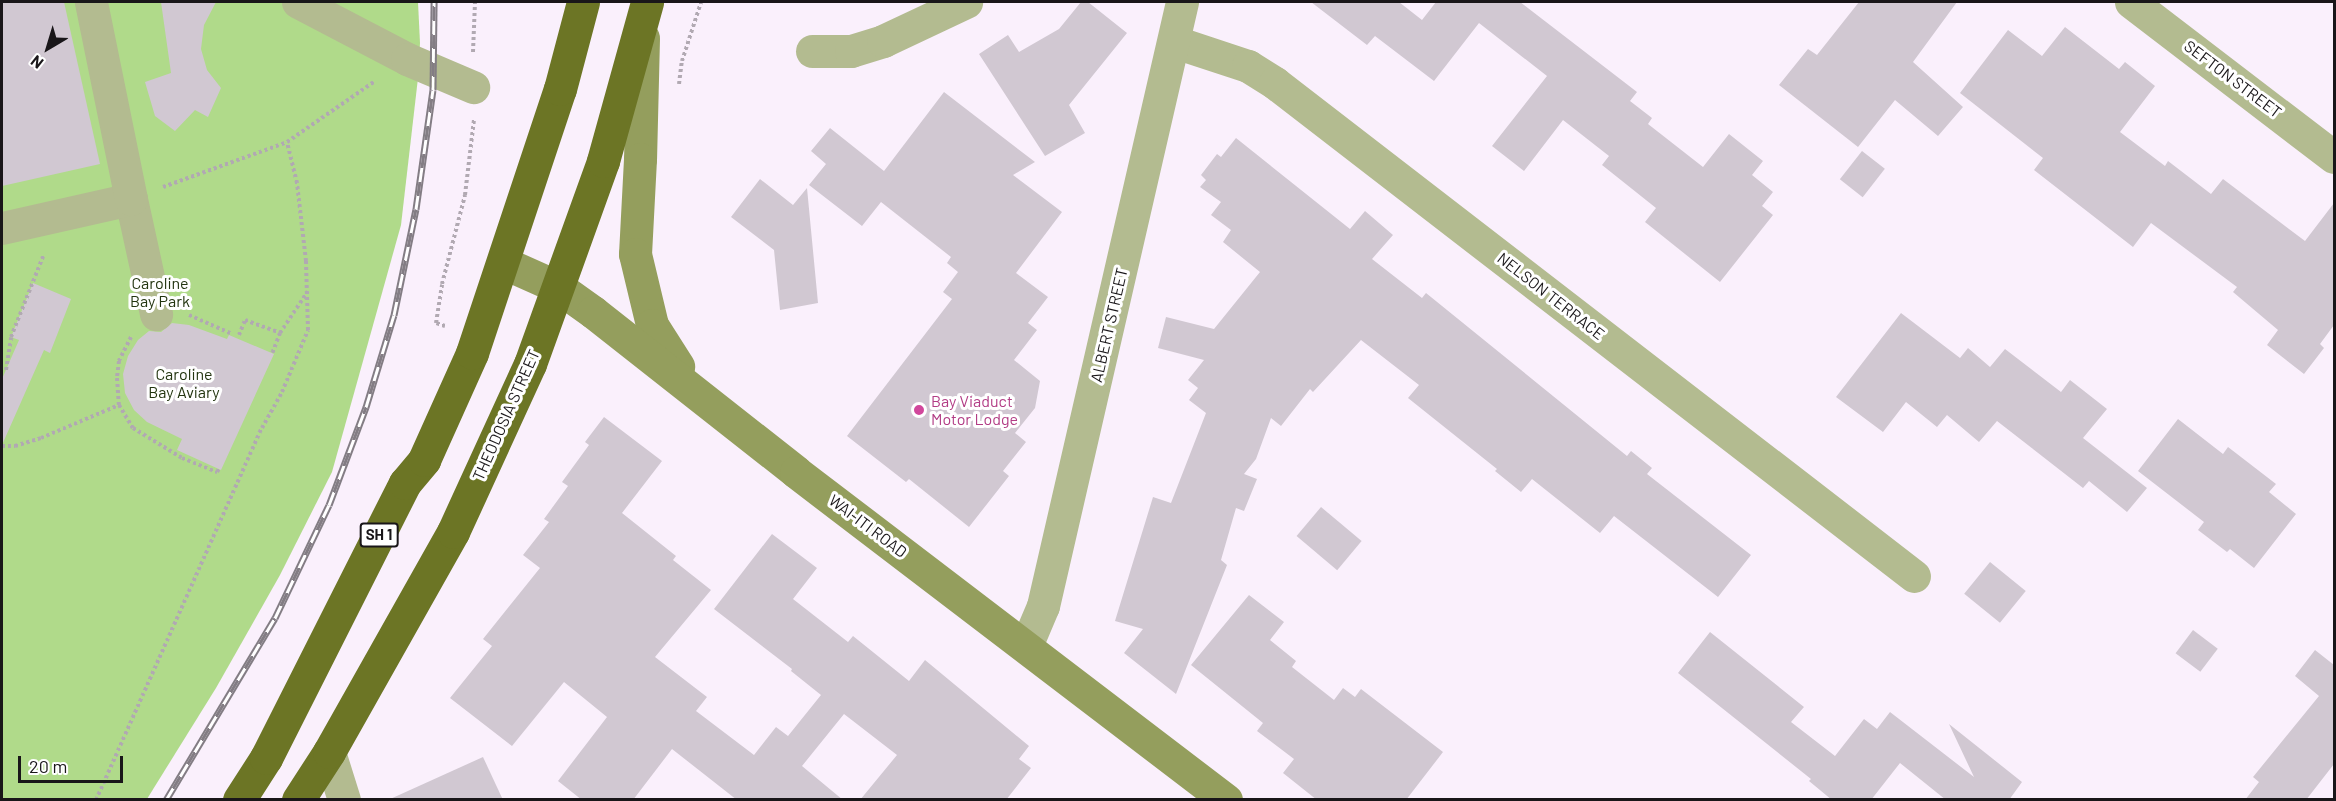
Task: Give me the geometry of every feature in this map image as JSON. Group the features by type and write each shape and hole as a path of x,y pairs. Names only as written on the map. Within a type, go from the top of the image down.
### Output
{"highway":[{"name":"SH 1","path":"239,800 266,758 405,483 424,460 478,340 560,89 583,2"},
{"name":"THEODOSIA STREET","path":"298,800 329,752 453,532 530,364 603,161 645,11"}],"main road":[{"path":"645,11 635,254 651,326 694,390"},
{"name":"WAI-ITI ROAD","path":"504,263 558,288 1226,800"}],"street":[{"path":"91,2 156,314"},
{"path":"298,2 407,59 473,87"},
{"path":"812,51 851,51 883,41 966,2"},
{"name":"ALBERT STREET","path":"1026,646 1043,606 1175,42 1182,2"},
{"name":"SEFTON STREET","path":"2131,2 2334,157"},
{"name":"NELSON TERRACE","path":"1175,42 1248,66 1275,83 1914,576"},
{"path":"2,228 131,198"},
{"path":"329,752 344,800"}],"path":[{"path":"452,329 436,323 442,284 465,195 474,130 476,2"},
{"path":"131,198 287,142 407,59"},
{"path":"96,800 308,330 308,290 297,183 287,142"},
{"path":"6,370 11,337 60,214"},
{"path":"272,354 280,333 308,290"},
{"path":"219,469 217,472 182,458 133,428 119,405 120,361 133,333 156,314 186,314 230,333"},
{"path":"239,335 244,320 280,333"},
{"path":"2,446 15,446 41,438 119,405"}],"green space":[{"name":"Caroline Bay Park","path":"2,2 418,2 420,43 418,78 401,225 332,472 280,575 216,688 147,799 2,800"}],"building":[{"path":"2,2 64,2 100,164 2,186"},
{"path":"161,2 216,2 204,25 201,49 207,70 221,88 208,117 195,110 175,131 155,116 145,82 171,73"},
{"path":"1081,2 1088,2 1127,33 1069,105 1085,133 1045,156 979,54 1008,35 1019,52 1059,29"},
{"path":"1311,2 1399,2 1422,20 1436,2 1520,2 1637,92 1630,101 1652,118 1648,124 1703,167 1729,134 1763,161 1752,175 1773,192 1762,206 1773,215 1720,282 1645,222 1656,208 1602,165 1609,156 1563,120 1524,171 1492,146 1547,76 1479,23 1434,81 1375,36 1367,45"},
{"path":"1859,2 1957,2 1913,62 1963,107 1938,136 1895,100 1858,147 1779,85 1808,49 1817,55"},
{"path":"2065,27 2119,69 2125,62 2155,86 2120,132 2165,166 2168,161 2211,194 2223,179 2305,241 2334,203 2334,325 2320,344 2324,348 2304,374 2267,345 2278,330 2233,292 2237,287 2151,223 2133,247 2034,170 2043,158 1960,93 2008,30 2042,56"},
{"path":"944,92 1035,162 1013,175 1062,212 1016,273 1048,297 1028,323 1037,330 1014,360 1040,381 1035,408 1015,433 1026,442 1003,471 1009,476 969,527 909,479 906,482 847,436 952,299 943,292 958,272 947,263 951,257 881,202 862,226 809,185 826,164 811,151 830,128 884,171"},
{"path":"1236,138 1350,229 1365,211 1393,235 1372,259 1422,298 1426,293 1627,456 1631,451 1652,468 1647,474 1751,555 1718,597 1614,516 1600,533 1532,479 1521,492 1495,471 1497,469 1408,398 1419,385 1361,340 1313,392 1310,389 1281,426 1271,418 1256,459 1244,474 1257,479 1244,511 1236,508 1221,560 1227,565 1176,694 1124,653 1143,629 1115,621 1153,497 1171,503 1206,413 1189,400 1198,388 1188,380 1204,360 1158,348 1166,317 1214,329 1260,272 1223,242 1231,230 1211,215 1221,202 1200,187 1206,180 1201,175 1217,154 1221,157"},
{"path":"1862,151 1885,169 1863,197 1840,179"},
{"path":"760,179 793,205 807,188 818,303 780,310 774,250 731,217"},
{"path":"33,283 71,299 50,353 44,350 2,445 2,379 19,340 11,337"},
{"path":"1901,313 1960,358 1968,348 1990,367 2005,349 2061,392 2070,380 2107,409 2083,438 2147,488 2127,512 2089,481 2083,488 1997,421 1979,442 1947,415 1937,427 1906,402 1883,432 1836,397"},
{"name":"Caroline Bay Aviary","path":"172,323 189,325 227,339 229,335 274,354 221,470 177,450 182,439 147,422 134,410 125,393 123,374 128,356 138,340 149,331 161,332"},
{"path":"604,417 662,461 622,513 676,556 673,560 711,590 655,657 707,697 696,711 754,755 776,727 788,736 821,695 791,671 792,669 714,609 772,534 817,568 793,599 848,642 853,636 909,681 925,660 1029,746 1019,759 1031,768 1006,800 860,800 897,755 844,714 802,766 843,800 737,800 672,749 633,800 582,800 558,781 607,717 564,682 512,746 450,698 492,646 483,639 540,568 523,555 549,522 544,519 568,486 562,482 589,445 585,442"},
{"path":"2178,419 2223,454 2228,447 2276,484 2269,492 2296,514 2254,568 2230,549 2227,552 2198,530 2204,522 2138,471"},
{"path":"1321,507 1362,541 1337,570 1297,536"},
{"path":"1990,562 2026,591 2000,623 1964,594"},
{"path":"1249,595 1284,622 1270,640 1296,661 1292,667 1334,700 1343,688 1355,697 1361,689 1443,752 1406,800 1317,800 1283,773 1294,759 1257,731 1263,723 1191,665"},
{"path":"2193,630 2218,649 2200,672 2176,653"},
{"path":"1710,632 1804,707 1791,722 1835,756 1864,719 1877,729 1890,712 1974,777 1949,724 2022,782 2009,800 1946,800 1900,763 1871,800 1832,800 1809,781 1811,779 1678,673"},
{"path":"2315,650 2334,665 2334,764 2306,800 2245,800 2259,782 2253,777 2319,696 2295,676"},
{"path":"483,757 503,800 388,800"}],"railway":[{"path":"166,800 275,618 329,505 366,407 394,315 416,209 433,90 434,2"}],"place":[{"name":"Bay Viaduct Motor Lodge","path":"919,410"}]}
